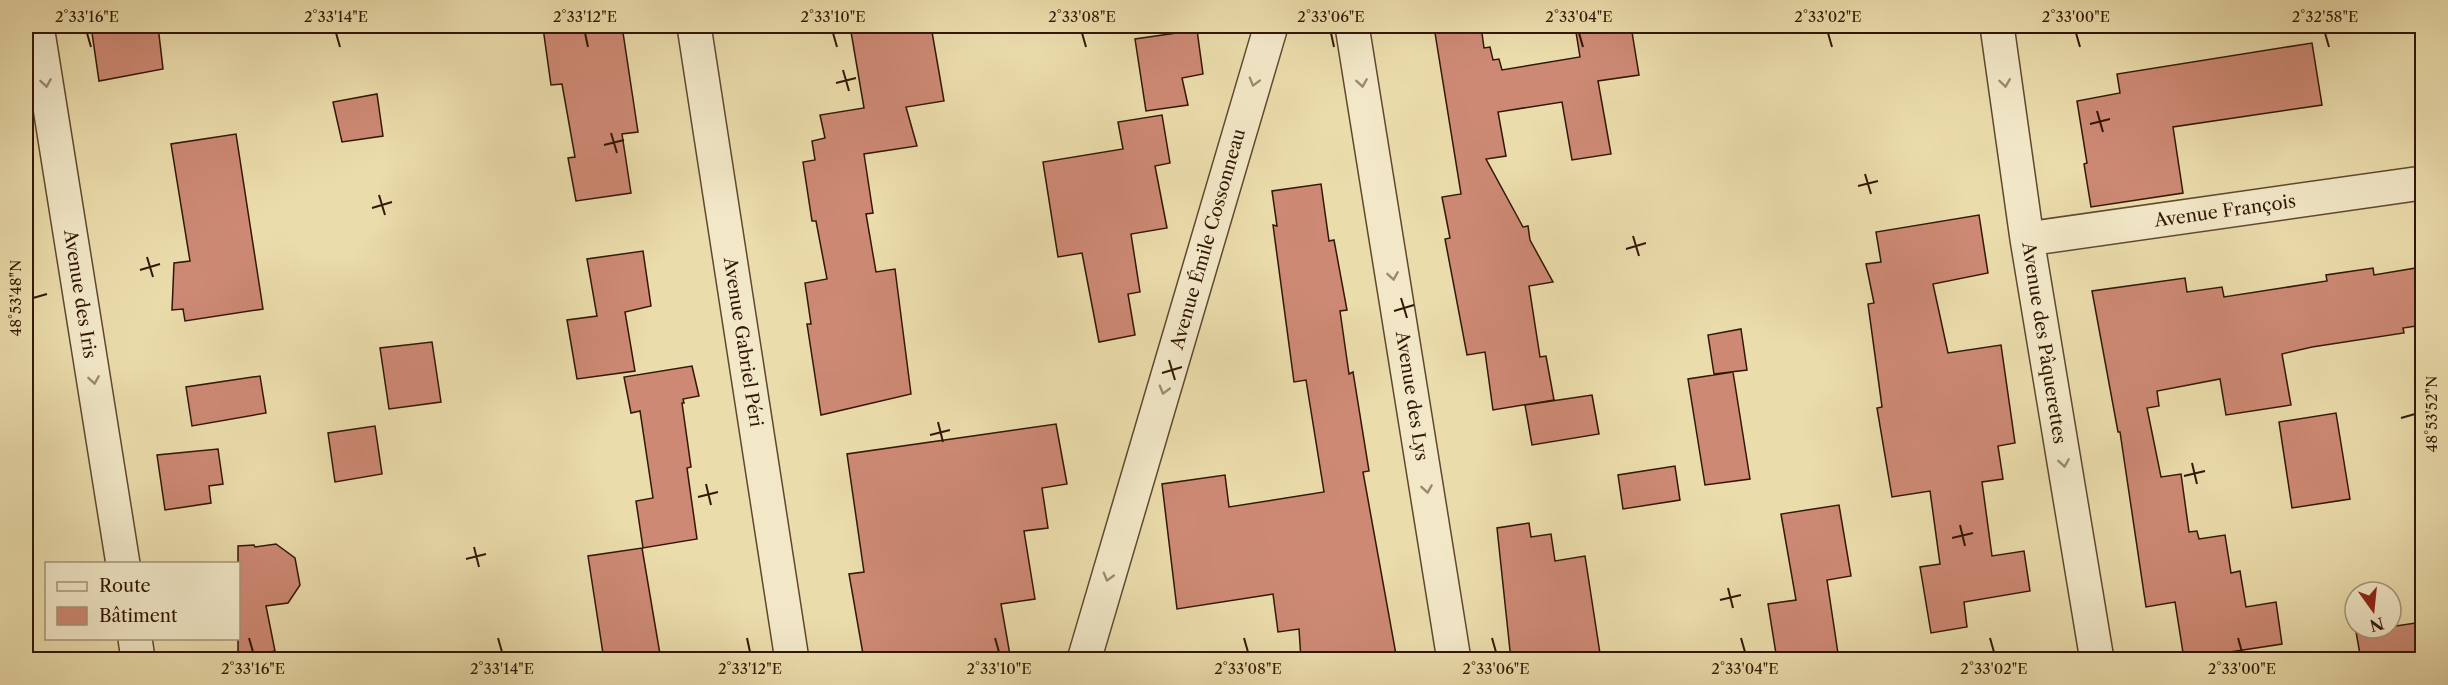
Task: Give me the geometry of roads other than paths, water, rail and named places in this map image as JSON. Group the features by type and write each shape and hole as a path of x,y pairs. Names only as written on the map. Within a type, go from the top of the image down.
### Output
{"street":[{"name":"Avenue des Iris","path":"37,26 123,562"},
{"name":"Avenue Gabriel Péri","path":"694,26 792,660"},
{"name":"Avenue Émile Cossonneau","path":"1084,660 1271,26"},
{"name":"Avenue des Lys","path":"1352,26 1454,660"},
{"name":"Avenue des Pâquerettes","path":"1997,26 2027,239 2097,660"},
{"name":"Avenue François","path":"2027,239 2422,183"},
{"path":"135,640 138,660"}]}
